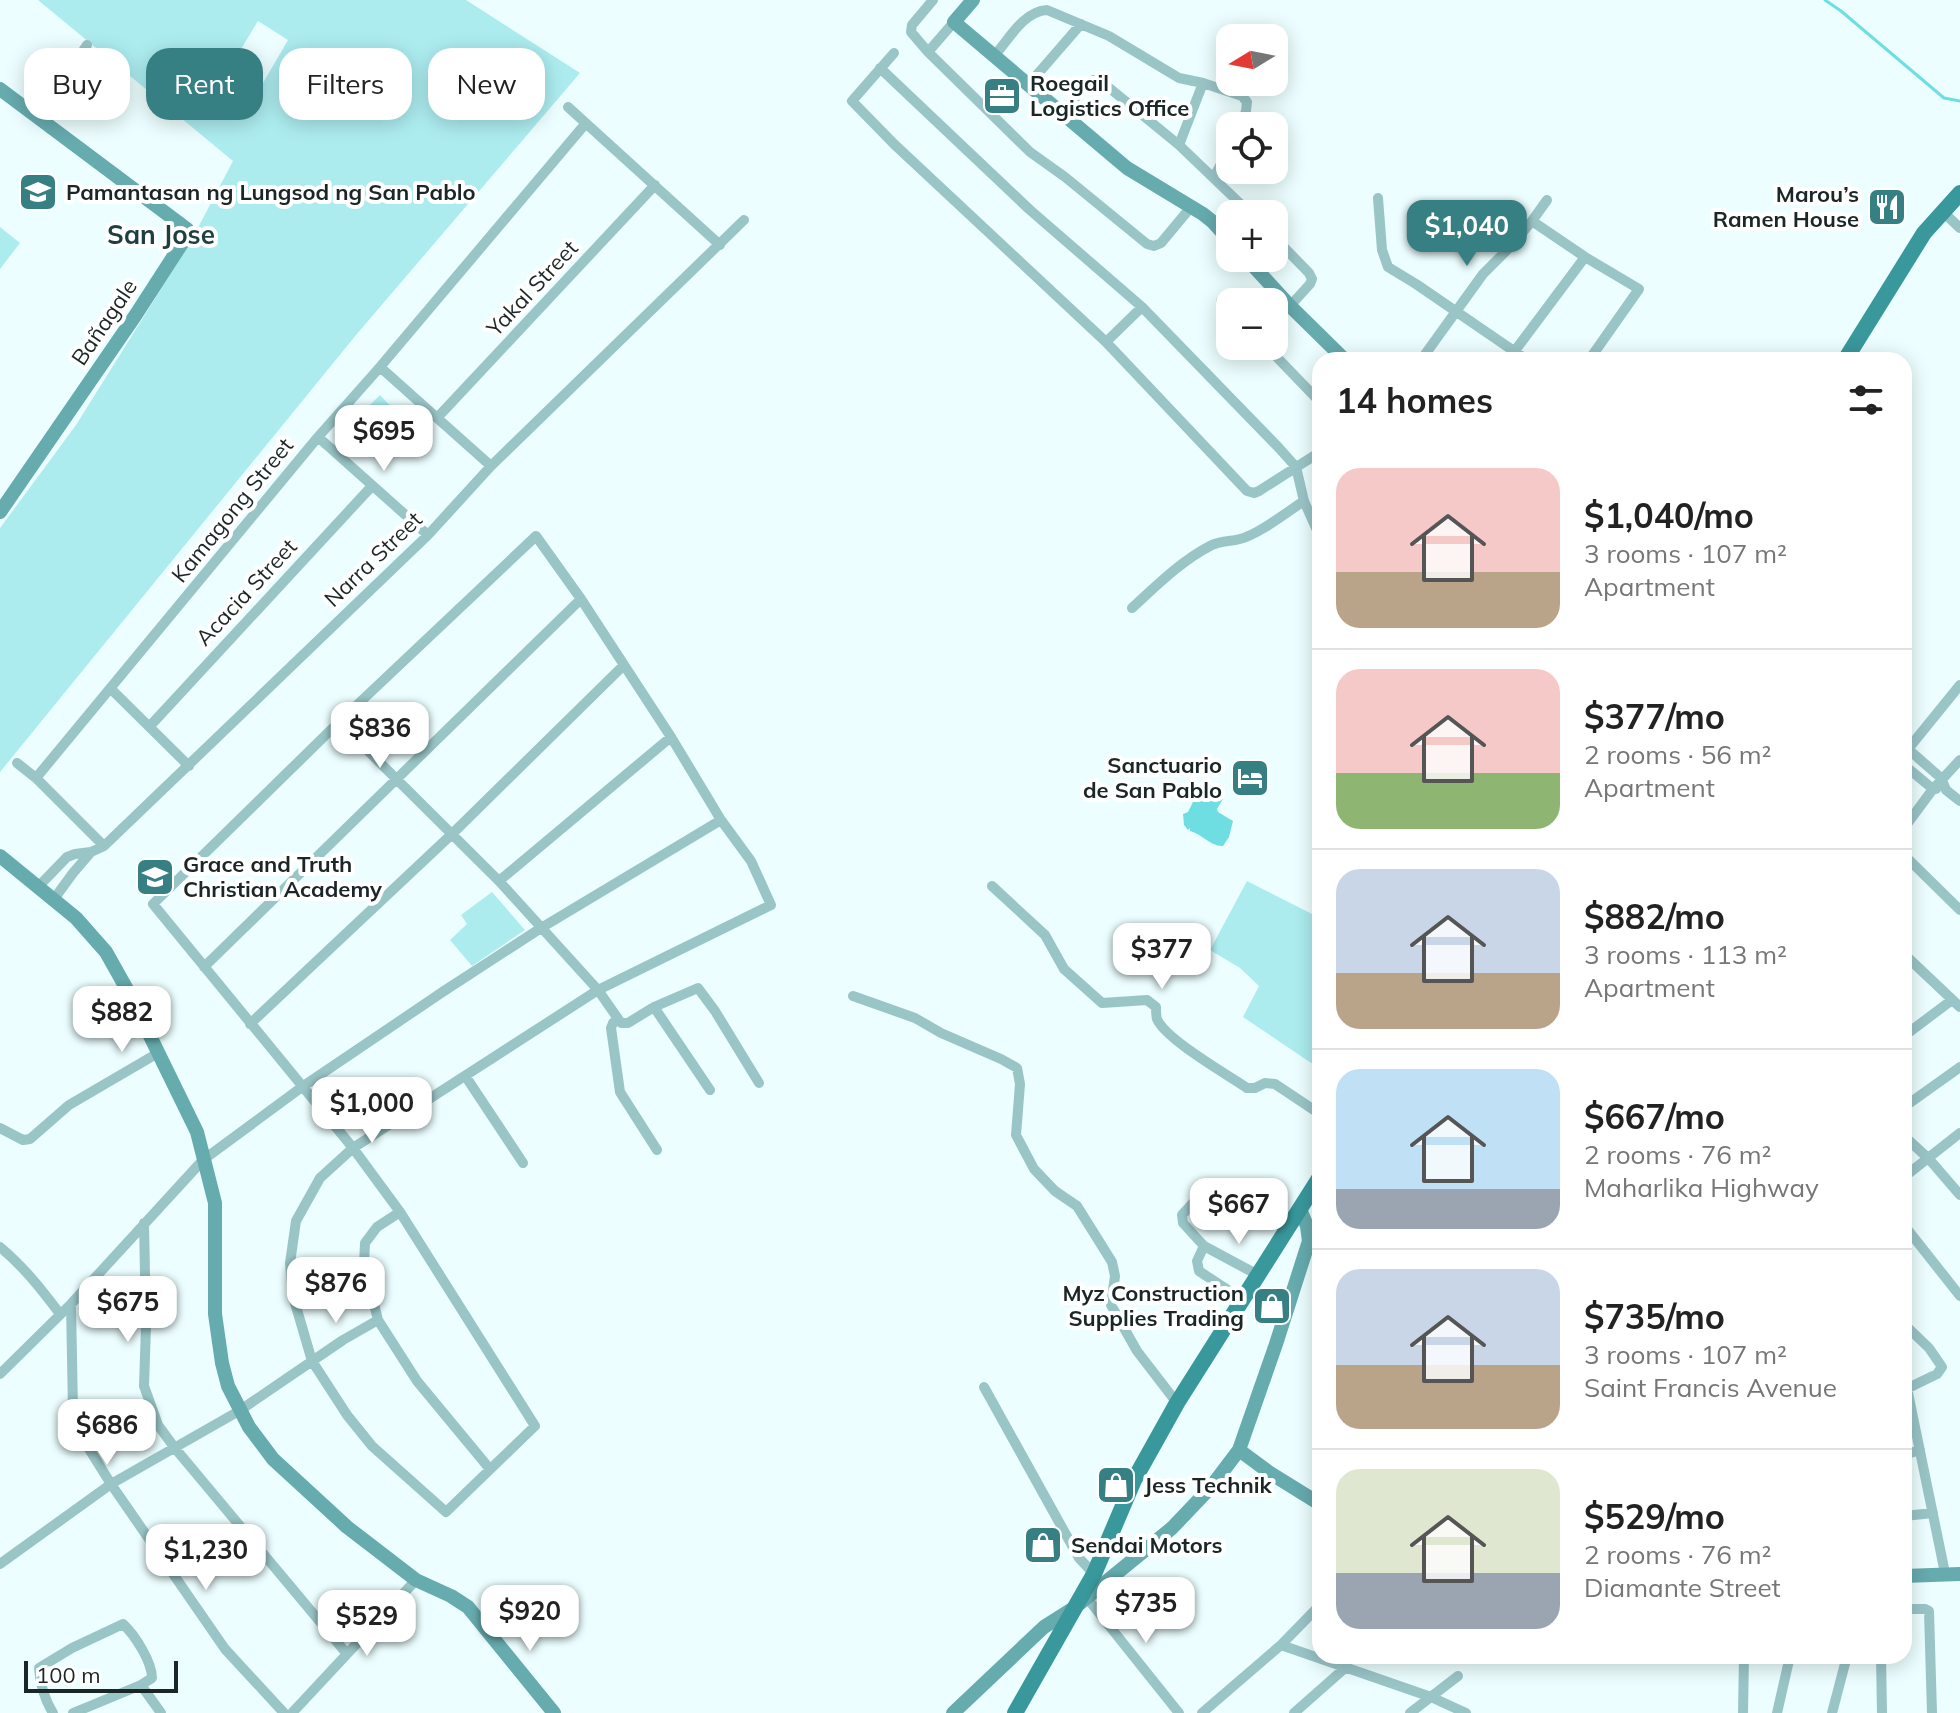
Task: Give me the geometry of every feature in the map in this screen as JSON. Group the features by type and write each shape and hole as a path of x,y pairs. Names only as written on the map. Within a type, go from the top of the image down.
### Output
{"main road":[{"path":"1850,352 1924,233 1960,193"},
{"path":"1015,1713 1081,1603 1134,1480 1177,1403 1312,1190"}],"street":[{"path":"933,0 912,25 911,32 1030,152 1147,244 1154,246 1161,243 1191,207"},
{"path":"928,52 973,0"},
{"path":"995,55 1029,16 1038,10 1047,10 1109,36 1179,78 1242,96 1247,102 1246,112"},
{"path":"954,22 1127,168 1216,225"},
{"path":"1029,84 1081,24"},
{"path":"894,53 852,101 1106,342 1247,491 1259,491 1312,457"},
{"path":"880,68 1030,210 1142,307 1279,448 1296,467 1312,519"},
{"path":"1062,114 1088,82 1102,82 1179,145 1237,200"},
{"path":"1179,145 1203,83"},
{"name":"Bañagale","path":"0,89 24,107"},
{"path":"568,107 720,245"},
{"name":"Bañagale","path":"0,512 188,234 187,229 41,120"},
{"name":"Kamagong Street","path":"36,778 318,437 586,123"},
{"path":"1214,177 1216,173"},
{"name":"Yakal Street","path":"437,418 655,185"},
{"path":"1378,198 1382,250 1388,267 1416,284 1506,352"},
{"path":"1427,352 1483,274 1511,246 1547,200"},
{"path":"1942,211 1960,228"},
{"name":"Narra Street","path":"38,887 67,857 104,846 189,766 428,535 491,466 744,220"},
{"path":"1532,221 1639,289 1595,352"},
{"path":"1288,251 1312,279 1290,306"},
{"path":"1514,352 1585,257"},
{"path":"1259,272 1337,352"},
{"path":"1106,342 1142,307"},
{"path":"1280,360 1312,394"},
{"path":"380,367 491,466"},
{"path":"318,437 428,535"},
{"name":"Acacia Street","path":"150,726 372,486"},
{"path":"1132,608 1209,546 1252,534 1304,501"},
{"path":"581,599 536,536 153,904 353,1148 400,1212 535,1426 446,1512 372,1446 347,1415 312,1361 293,1296 290,1263 296,1221 320,1178 353,1148 598,990 771,905 751,861 721,820 581,599"},
{"path":"204,967 581,599"},
{"path":"250,1024 452,834 624,665"},
{"path":"1912,744 1960,685"},
{"path":"111,689 189,766"},
{"path":"339,722 499,881 598,990 621,1023 628,1023 654,1007 698,988 759,1083"},
{"path":"499,881 671,737"},
{"path":"1912,756 1941,778 1946,790 1960,801"},
{"path":"1912,817 1941,778 1960,760"},
{"path":"17,763 104,846"},
{"path":"1912,772 1933,789 1946,790"},
{"path":"0,1374 71,1304 203,1160 302,1087 541,928 721,820"},
{"name":"Narra Street","path":"54,899 91,852"},
{"path":"0,856 76,918 106,952 197,1132 215,1203 215,1314 222,1363 228,1386 249,1427 273,1459 347,1527 416,1580 468,1607 554,1713"},
{"path":"1912,863 1960,910"},
{"path":"992,886 1045,935 1064,969 1102,1003 1147,1000 1156,1007 1158,1022 1176,1039 1247,1088 1265,1083 1275,1084 1312,1109"},
{"path":"1912,965 1956,1004 1912,1031"},
{"path":"853,996 915,1018 1017,1068 1020,1084 1016,1135 1034,1169 1055,1191 1077,1206 1112,1262 1115,1276 1111,1305 1137,1351 1177,1403"},
{"path":"654,1007 710,1090"},
{"path":"618,1019 611,1028 620,1092 657,1150"},
{"path":"0,1128 23,1140 30,1139 69,1105 158,1053"},
{"path":"1912,1101 1960,1067"},
{"path":"466,1077 523,1163"},
{"path":"1912,1171 1960,1133"},
{"path":"1912,1143 1960,1195"},
{"path":"1205,1190 1182,1215 1183,1223 1204,1246 1258,1275"},
{"path":"953,1713 1044,1627 1081,1603 1172,1528 1211,1487 1239,1450 1309,1241 1300,1209"},
{"path":"400,1212 377,1227 365,1243 364,1264 378,1320 417,1381 489,1468"},
{"path":"144,1223 144,1386 158,1425 347,1654"},
{"path":"1912,1235 1960,1296"},
{"path":"1204,1246 1197,1261 1199,1271 1243,1300"},
{"path":"0,1247 32,1278 60,1314"},
{"path":"71,1304 73,1411 81,1436 225,1649 284,1713"},
{"path":"0,1564 111,1484 239,1411 378,1320"},
{"path":"1912,1332 1942,1367 1937,1374 1912,1386"},
{"path":"984,1387 1079,1558 1094,1574"},
{"path":"1912,1415 1933,1513 1953,1574 1912,1576"},
{"path":"1239,1450 1312,1499"},
{"path":"1912,1452 1920,1450"},
{"path":"1912,1515 1933,1513"},
{"path":"292,1713 416,1580"},
{"path":"1081,1603 1179,1713"},
{"path":"1912,1609 1929,1611 1932,1713"},
{"path":"1202,1713 1281,1645 1312,1613"},
{"path":"53,1713 48,1706 39,1668 72,1648 123,1624 152,1669 152,1678 73,1713"},
{"path":"1281,1645 1312,1656"},
{"path":"1334,1664 1431,1697 1466,1713"},
{"path":"1743,1713 1744,1664"},
{"path":"1777,1713 1788,1664"},
{"path":"1832,1713 1845,1664"},
{"path":"1881,1664 1882,1713"},
{"path":"1294,1713 1345,1668"},
{"path":"1410,1713 1458,1676"},
{"path":"141,1685 161,1713"}],"shaded area":[{"path":"38,0 466,0 541,48 428,48 428,120 540,120 356,335 0,772 0,528 76,425 191,241 233,161 183,120 263,120 263,83 279,55 279,120 412,120 412,48 283,48 288,40 258,21 242,48 146,48 146,89 130,76 130,48 96,48"},
{"path":"545,51 580,73 545,114"},
{"path":"0,227 20,243 0,269"},
{"path":"380,395 397,413 366,444 349,426"},
{"path":"402,417 418,432 386,464 371,449"},
{"path":"1204,786 1222,794 1218,812 1233,821 1223,846 1210,842 1184,825 1183,814 1188,812"},
{"path":"1247,881 1312,914 1312,1064 1243,1017 1259,986 1240,968 1210,950"},
{"path":"492,892 525,930 472,966 450,940 467,924 461,915"}],"waterway":[{"path":"1825,0 1944,98 1960,101"}],"place":[{"name":"Roegail Logistics Office","path":"1002,96"},
{"name":"Pamantasan ng Lungsod ng San Pablo","path":"38,192"},
{"name":"Marou’s Ramen House","path":"1887,207"},
{"name":"Sanctuario de San Pablo","path":"1250,778"},
{"name":"Grace and Truth Christian Academy","path":"155,877"},
{"name":"Myz Construction Supplies Trading","path":"1272,1306"},
{"name":"Jess Technik","path":"1116,1485"},
{"name":"Sendai Motors","path":"1043,1545"}],"district":[{"name":"San Jose","path":"161,234"}]}
